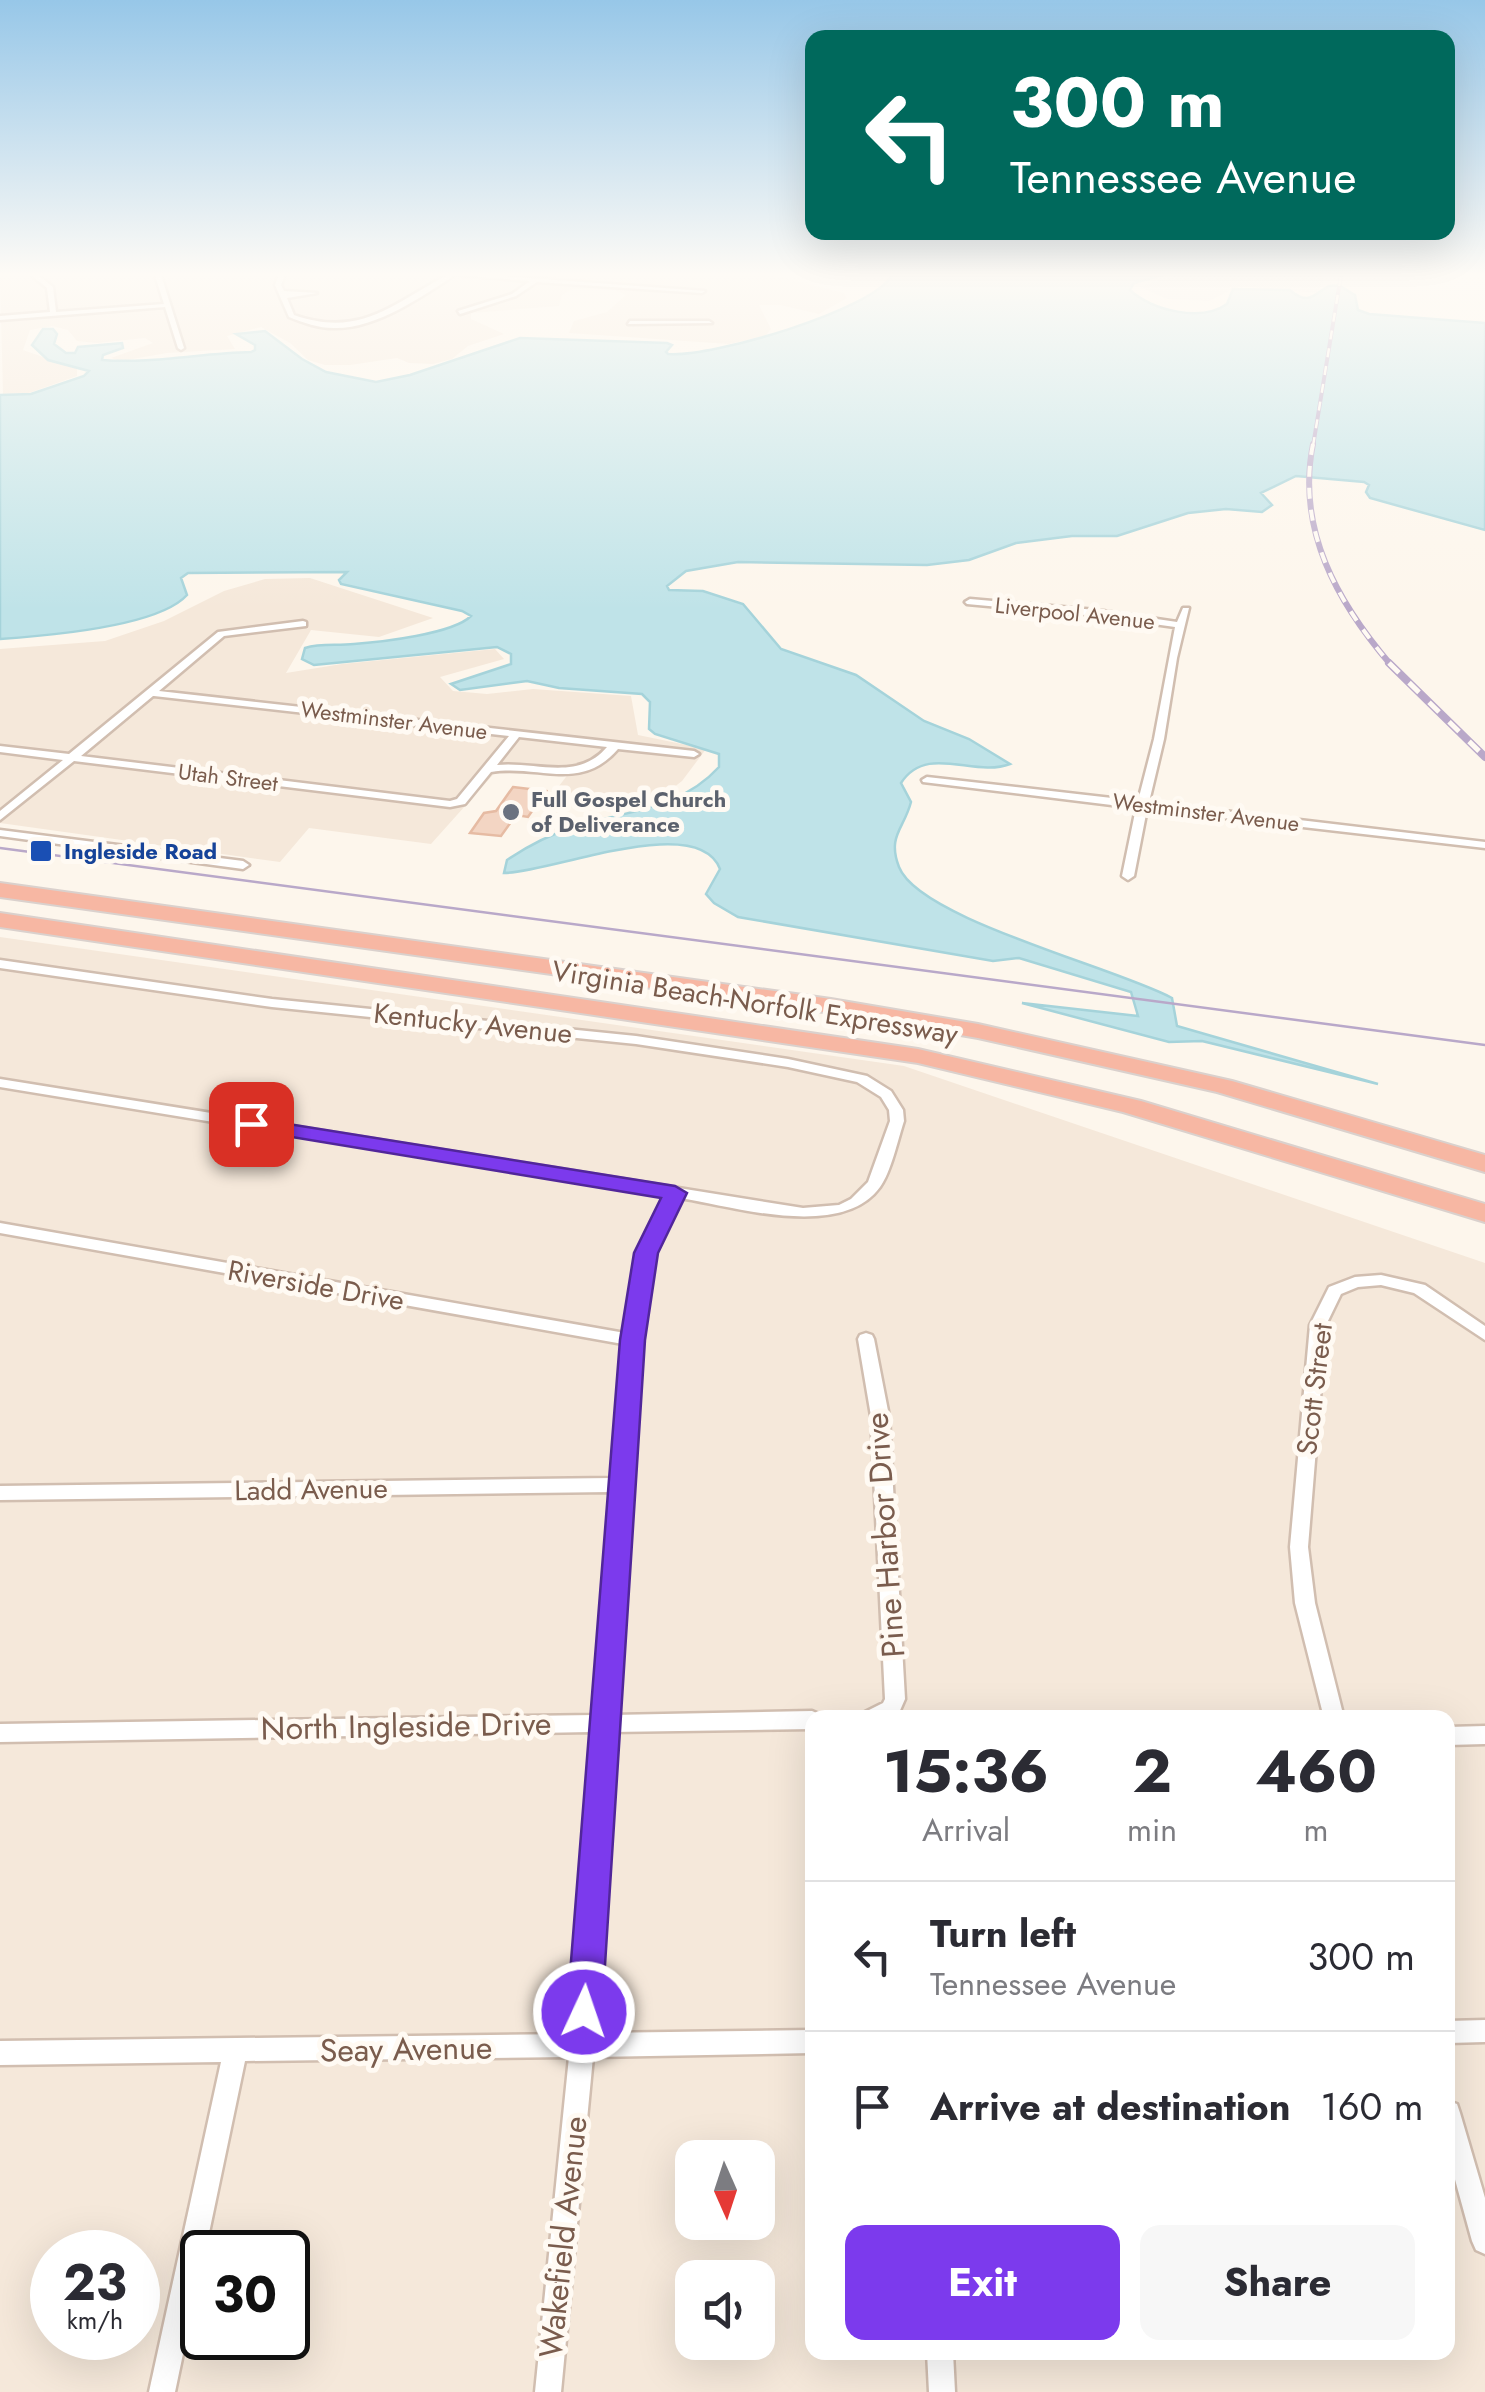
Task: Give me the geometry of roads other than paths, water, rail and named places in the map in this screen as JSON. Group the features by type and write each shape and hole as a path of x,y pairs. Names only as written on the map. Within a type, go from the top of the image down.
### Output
{"highway":[{"name":"Virginia Beach-Norfolk Expressway","path":"0,890 963,1028 1223,1086 1485,1164"},
{"name":"Virginia Beach-Norfolk Expressway","path":"0,920 932,1059 1179,1120 1485,1213"}],"street":[{"name":"Liverpool Avenue","path":"970,602 1180,625"},
{"path":"1128,876 1134,831 1186,610"},
{"path":"0,817 221,634 303,624"},
{"name":"Westminster Avenue","path":"154,693 694,754"},
{"path":"486,770 516,734"},
{"path":"486,770 499,767 576,772 598,764 616,745"},
{"name":"Utah Street","path":"0,749 456,804 486,770"},
{"name":"Westminster Avenue","path":"927,780 1485,845"},
{"path":"0,833 243,865"},
{"name":"Kentucky Avenue","path":"0,964 225,998 636,1040 823,1069 862,1079 886,1094 896,1110 897,1121 868,1194 842,1209 803,1213 675,1193"},
{"path":"0,1084 675,1193"},
{"name":"Wakefield Avenue","path":"548,2392 582,2046 632,1340 646,1253 675,1193"},
{"name":"Riverside Drive","path":"0,1228 632,1340"},
{"name":"Scott Street","path":"1332,1710 1305,1603 1299,1547 1315,1339 1327,1303 1335,1291 1371,1280 1402,1283 1456,1312 1485,1334"},
{"name":"Pine Harbor Drive","path":"866,1339 880,1416 896,1699 889,1710"},
{"name":"Ladd Avenue","path":"0,1493 622,1484"},
{"name":"North Ingleside Drive","path":"0,1733 805,1720"},
{"path":"1455,1736 1485,1735"},
{"path":"1455,2032 1485,2031"},
{"name":"Seay Avenue","path":"0,2052 805,2042"},
{"path":"162,2392 236,2052"},
{"path":"1455,2138 1485,2241"},
{"path":"940,2360 942,2392"}],"water":[{"path":"53,387 1485,387 1485,530 1370,498 1366,492 1369,485 1364,482 1296,476 1261,493 1272,505 1262,512 1226,509 1188,513 1117,536 1072,536 1016,543 969,560 927,565 738,562 686,571 667,586 669,590 703,591 743,604 781,649 856,675 924,721 969,739 1010,764 924,765 901,783 911,802 896,840 896,856 899,867 914,886 980,923 1172,998 1177,1026 1378,1084 1202,1041 1169,1042 1022,1003 1138,1016 1131,992 1019,958 993,961 738,917 706,894 720,869 706,853 683,845 621,849 504,873 507,860 549,836 652,807 688,792 719,767 719,754 655,734 649,729 650,702 642,694 559,688 527,681 460,690 451,684 511,664 511,654 497,647 314,665 302,659 305,648 416,636 449,628 471,616 341,584 339,580 347,572 188,573 181,578 187,595 152,615 99,628 0,639 0,395 31,394"}],"tram line":[{"path":"0,848 1485,1045"}],"railway":[{"path":"1313,446 1323,387"},
{"path":"1313,444 1310,506 1325,563 1354,616 1391,665"},
{"path":"1391,665 1485,757"}],"place":[{"name":"Full Gospel Church of Deliverance","path":"511,812"},
{"name":"Ingleside Road","path":"41,851"}]}
